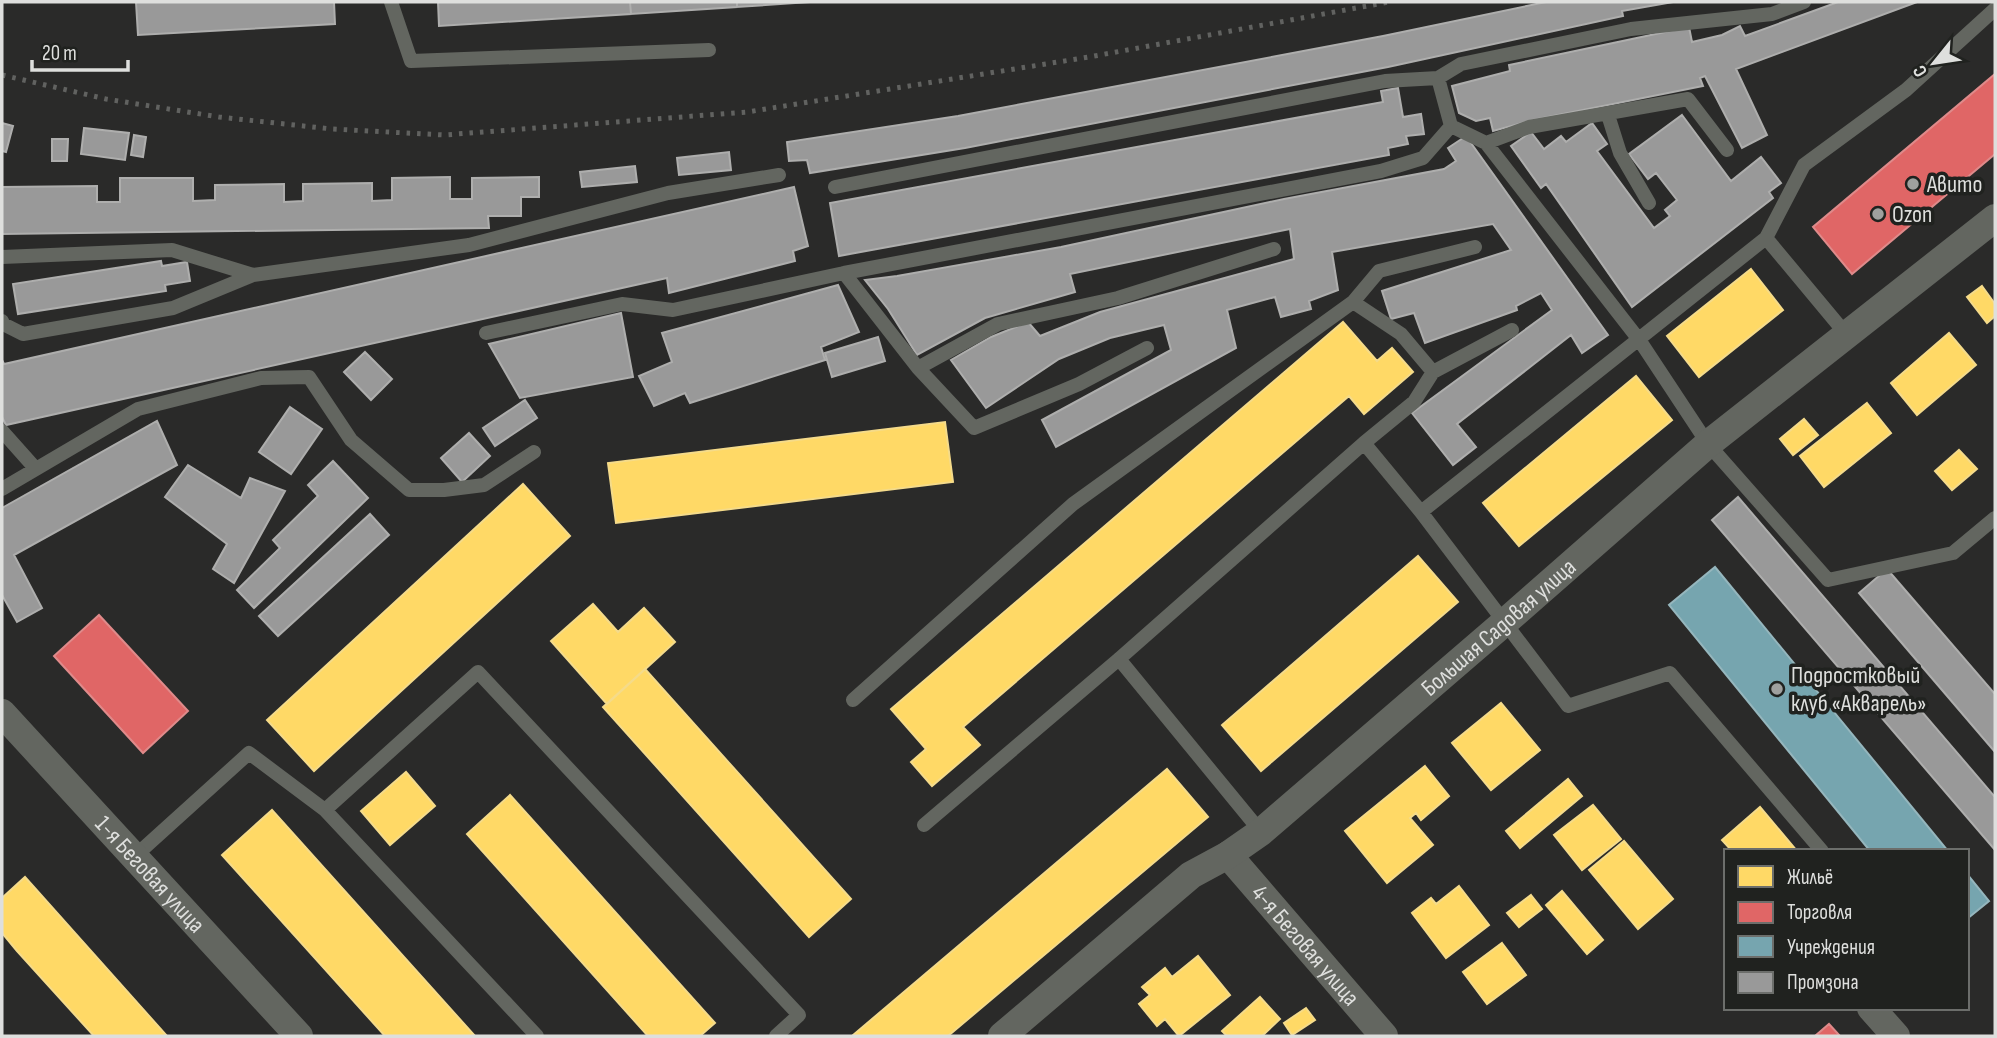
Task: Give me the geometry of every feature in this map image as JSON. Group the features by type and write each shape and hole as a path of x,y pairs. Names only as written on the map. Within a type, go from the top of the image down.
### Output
{"street":[{"name":"Большая Садовая улица","path":"1002,1036 1191,875 1228,855 1261,832 1708,443 1995,218"},
{"name":"1-я Беговая улица","path":"2,713 299,1036"},
{"name":"4-я Беговая улица","path":"1228,855 1384,1036"},
{"path":"1873,1010 1896,1036"}],"lane":[{"path":"391,2 411,61 709,50"},
{"path":"835,187 1385,81 1437,78 1461,64 1631,29 1772,14 1804,2"},
{"path":"1422,512 1766,238 1804,165 1906,90 1995,9"},
{"path":"1437,78 1451,126 1486,143 1640,341 1708,443 1828,580 1953,553 1995,518"},
{"path":"1486,143 1529,127 1688,99 1727,150"},
{"path":"1608,115 1620,153 1648,203"},
{"path":"486,333 622,304 673,310 844,273 1381,171 1423,158 1451,126"},
{"path":"2,321 23,334 173,308 253,275 469,245 667,193 779,175"},
{"path":"1766,238 1846,334"},
{"path":"852,700 1073,504 1353,302 1379,271 1475,247"},
{"path":"918,368 998,324 1118,298 1274,249"},
{"path":"2,257 172,250 253,275"},
{"path":"844,273 918,368 974,428 1079,384 1147,348"},
{"path":"1353,302 1401,334 1433,372"},
{"path":"924,825 1414,402 1433,372 1512,330"},
{"path":"2,489 138,409 261,378 309,377 351,440 409,490 444,490 484,485 534,452"},
{"path":"2,431 35,468"},
{"path":"1364,443 1422,512 1568,706 1670,673 1820,849"},
{"path":"1119,659 1261,832"},
{"path":"325,810 478,672 799,1015 776,1036"},
{"path":"134,857 249,753 325,810 537,1036"}],"building: Жильё":[{"path":"1751,269 1783,310 1699,377 1667,336"},
{"path":"1982,286 1995,304 1995,316 1987,323 1967,297"},
{"path":"1343,322 1377,361 1392,348 1413,372 1364,414 1349,396 963,727 980,745 932,786 911,762 926,749 891,709"},
{"path":"1949,333 1976,365 1917,415 1891,383"},
{"path":"1636,376 1672,420 1519,546 1483,503"},
{"path":"1867,403 1891,433 1824,487 1800,456"},
{"path":"1804,419 1818,435 1793,455 1780,439"},
{"path":"945,422 953,482 616,523 608,463"},
{"path":"1959,450 1977,469 1952,490 1935,471"},
{"path":"523,484 570,536 314,771 267,720"},
{"path":"1418,556 1458,602 1261,771 1222,725"},
{"path":"593,604 618,632 644,608 675,642 607,704 551,641"},
{"path":"645,669 851,899 809,937 603,707"},
{"path":"1501,703 1540,750 1491,790 1452,743"},
{"path":"1425,766 1449,796 1421,820 1416,813 1410,818 1433,845 1387,883 1345,831"},
{"path":"1167,769 1208,817 948,1036 852,1036"},
{"path":"406,772 435,806 390,845 361,811"},
{"path":"1568,779 1582,796 1520,848 1506,831"},
{"path":"510,795 715,1023 700,1036 648,1036 467,834"},
{"path":"1593,805 1621,839 1582,870 1554,835"},
{"path":"1760,807 1795,849 1730,849 1722,840"},
{"path":"272,810 475,1036 385,1036 222,855"},
{"path":"1624,841 1673,899 1638,929 1589,870"},
{"path":"25,877 167,1036 94,1036 17,951 2,933 2,898"},
{"path":"1459,886 1489,925 1446,958 1412,913 1431,898 1436,904"},
{"path":"1562,891 1603,940 1587,954 1546,905"},
{"path":"1531,895 1542,909 1519,927 1507,913"},
{"path":"1502,943 1526,975 1487,1004 1463,972"},
{"path":"1198,956 1230,995 1179,1036 1165,1019 1157,1026 1139,1004 1150,995 1142,987 1165,968 1172,977"},
{"path":"1260,997 1280,1019 1262,1036 1227,1036 1222,1031"},
{"path":"1306,1008 1315,1020 1292,1035 1284,1023"}],"building: Торговля":[{"path":"1995,74 1995,154 1852,274 1813,227"},
{"path":"99,615 188,711 143,753 54,656"},
{"path":"1829,1024 1840,1036 1815,1036"}],"building: Учреждения":[{"path":"1715,567 1946,849 1868,849 1669,605"},
{"path":"1969,876 1989,901 1969,917"}],"building: Промзона":[{"path":"136,2 334,2 335,24 138,35"},
{"path":"438,2 630,2 631,14 439,26"},
{"path":"630,2 737,2 737,7 631,14"},
{"path":"737,2 810,2 737,7"},
{"path":"1546,2 1673,2 1622,11 1623,16 1388,67 965,148 810,173 807,160 789,161 787,142 958,116 1383,36"},
{"path":"1838,2 1917,2 1736,69 1767,135 1742,148 1705,76 1700,78 1703,86 1533,120 1493,131 1490,118 1476,121 1459,113 1452,86 1510,71 1509,65 1689,27 1692,42 1722,35 1740,26 1745,36"},
{"path":"1398,88 1403,117 1421,114 1424,134 1406,136 1408,144 1388,148 1389,155 839,256 830,203 1383,102 1381,91"},
{"path":"1682,115 1731,181 1761,157 1781,183 1769,192 1773,198 1632,307 1546,184 1541,188 1511,146 1531,132 1544,149 1561,136 1566,142 1592,123 1607,144 1597,151 1654,228 1670,216 1665,210 1677,200 1656,173 1648,179 1629,154"},
{"path":"2,123 13,126 6,152 2,151"},
{"path":"84,128 129,133 125,160 81,154"},
{"path":"134,135 146,137 143,157 131,155"},
{"path":"1466,136 1608,335 1582,353 1571,335 1457,424 1476,447 1453,465 1412,413 1552,310 1541,293 1516,306 1517,310 1425,343 1414,313 1391,319 1382,291 1511,250 1493,224 1332,252 1338,290 1309,301 1311,309 1281,317 1275,297 1227,310 1236,348 1056,447 1042,420 1171,350 1164,325 1110,338 1059,359 986,408 951,360 991,337 1028,322 1040,336 1100,312 1294,259 1290,229 1070,274 1075,292 985,318 917,355 888,309 865,280 1061,247 1284,199 1444,169 1456,161 1448,148"},
{"path":"52,139 68,139 67,161 52,161"},
{"path":"729,152 731,170 679,175 677,158"},
{"path":"635,166 637,182 582,187 580,172"},
{"path":"450,177 450,199 472,199 472,178 539,177 539,197 521,197 521,216 488,216 489,228 2,234 2,187 97,186 97,202 120,202 120,178 193,178 193,201 215,200 215,185 284,184 284,202 303,201 303,184 372,183 372,201 392,200 392,178"},
{"path":"794,187 808,246 793,251 795,261 669,293 667,278 6,425 2,417 2,360 4,364"},
{"path":"161,261 162,266 187,262 190,281 165,285 166,291 18,314 13,284"},
{"path":"838,285 859,332 821,347 825,360 690,403 685,393 654,406 639,376 672,362 662,333"},
{"path":"621,313 633,377 520,398 489,344"},
{"path":"878,337 885,361 832,377 825,353"},
{"path":"365,352 392,379 371,400 344,372"},
{"path":"525,400 537,418 495,446 483,428"},
{"path":"290,407 322,429 291,474 259,452"},
{"path":"157,421 177,465 14,555 42,608 17,622 2,595 2,508"},
{"path":"469,433 490,456 462,482 441,458"},
{"path":"333,461 368,498 254,608 237,590 280,548 273,540 318,496 308,485"},
{"path":"188,465 241,498 250,478 285,491 234,583 213,569 227,544 165,497"},
{"path":"1738,497 1995,797 1995,850 1712,520"},
{"path":"370,514 389,535 278,636 259,616"},
{"path":"1887,569 1995,694 1995,752 1859,593"}],"railway":[{"path":"2,75 106,99 219,117 332,129 444,135 747,112 1089,57 1389,2"}],"place":[{"name":"Авито","path":"1913,184"},
{"name":"Ozon","path":"1878,214"},
{"name":"Подростковый клуб «Акварель»","path":"1777,689"}]}
